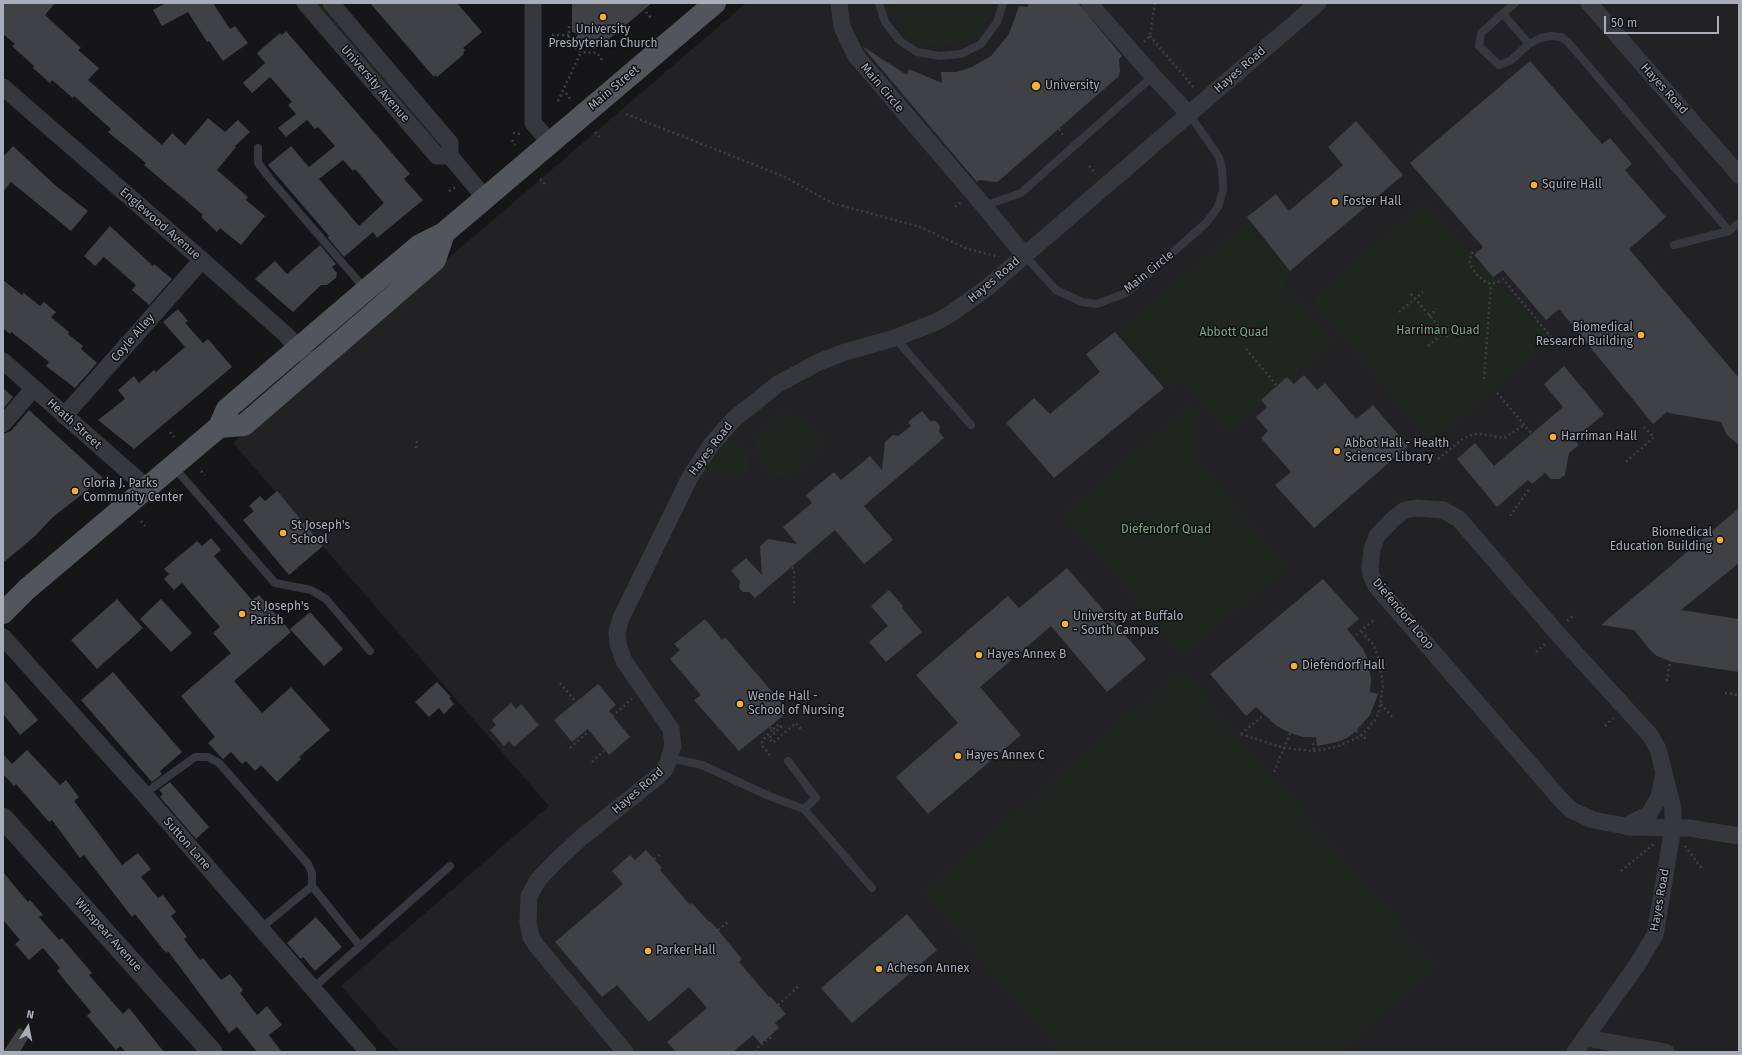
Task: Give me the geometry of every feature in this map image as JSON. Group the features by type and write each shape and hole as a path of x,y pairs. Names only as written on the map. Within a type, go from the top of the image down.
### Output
{"main road":[{"name":"Main Street","path":"219,426 226,409 420,245 444,233 710,4"},
{"path":"3,612 219,426 244,425 314,365 435,260 444,233"}],"street":[{"name":"University Avenue","path":"305,3 437,156 450,156"},
{"name":"University Avenue","path":"331,3 450,143 450,156 485,198"},
{"path":"533,3 533,123 550,142"},
{"name":"Main Circle","path":"839,3 842,27 856,56 1024,255"},
{"name":"Main Circle","path":"1089,3 1153,76 1189,114"},
{"name":"Hayes Road","path":"625,1052 536,946 531,937 528,922 529,896 538,880 555,862 582,837 657,777 665,769 670,758 673,746 671,729 624,661 618,644 617,632 621,618 690,477 711,445 734,419 778,384 799,372 832,357 895,338 936,322 952,313 988,287 1318,3"},
{"name":"Hayes Road","path":"1589,3 1739,175"},
{"name":"Englewood Avenue","path":"3,87 202,260 299,348 314,365"},
{"name":"Coyle Alley","path":"64,416 202,260"},
{"name":"Heath Street","path":"3,361 146,488"},
{"path":"3,424 34,388"},
{"name":"Diefendorf Loop","path":"1416,508 1443,510 1459,519 1650,736 1658,749 1664,773 1659,798 1649,814 1625,826 1611,825 1581,816 1562,801 1376,586 1371,575 1370,568 1372,549 1377,536 1384,526 1405,510 1416,508"},
{"name":"Sutton Lane","path":"3,637 144,794 368,1052"},
{"name":"Hayes Road","path":"1575,1052 1637,965 1654,934 1673,827 1673,809 1664,773"},
{"name":"Winspear Avenue","path":"3,818 212,1052"},
{"path":"1625,826 1673,827 1739,836"},
{"path":"1586,1038 1666,1052"}],"lane":[{"path":"880,3 885,22 900,42 917,52 940,56 961,54 981,44 997,22 1003,3"},
{"path":"1515,3 1481,33 1479,46 1499,66 1510,61 1529,44 1550,36 1560,37 1568,42 1729,231"},
{"path":"1503,14 1529,44"},
{"path":"984,206 1021,193 1153,76"},
{"name":"Main Circle","path":"1024,255 1056,290 1082,302 1097,304 1126,293 1153,270 1207,222 1218,207 1223,190 1222,168 1219,157 1189,114"},
{"path":"258,148 258,163 366,290"},
{"path":"1674,245 1729,231 1739,223"},
{"path":"895,338 971,425"},
{"path":"172,465 275,583 312,590 326,599 370,651"},
{"path":"144,794 196,757 208,757 219,763 308,864 312,873 312,886 360,946"},
{"path":"670,758 702,765 769,796 804,809 872,888"},
{"path":"788,761 816,798 804,809"},
{"path":"313,988 450,866"},
{"path":"260,929 312,886"}],"path":[{"path":"1155,3 1150,36 1198,93"},
{"path":"646,12 651,18"},
{"path":"569,26 569,44 582,52 597,53 602,60"},
{"path":"552,35 569,35"},
{"path":"558,101 582,52"},
{"path":"566,93 570,99"},
{"path":"626,114 785,177 832,203 920,227 968,249 998,256"},
{"path":"1059,129 1064,137"},
{"path":"595,132 599,137"},
{"path":"513,133 520,134"},
{"path":"512,140 515,144"},
{"path":"540,179 544,184"},
{"path":"449,191 459,186"},
{"path":"1473,252 1469,260 1470,266 1484,281 1491,284 1503,279 1556,343"},
{"path":"1484,379 1491,284"},
{"path":"1399,312 1423,292"},
{"path":"1411,294 1448,337"},
{"path":"1429,316 1437,309"},
{"path":"1428,346 1452,326"},
{"path":"1246,349 1277,386"},
{"path":"1496,393 1532,434"},
{"path":"1438,459 1464,438 1474,434 1504,438 1524,425"},
{"path":"1626,462 1654,437 1644,427"},
{"path":"170,432 174,437"},
{"path":"416,448 417,440"},
{"path":"201,470 205,475"},
{"path":"108,482 113,489"},
{"path":"1510,516 1529,488"},
{"path":"141,521 146,526"},
{"path":"792,567 794,569 794,604"},
{"path":"1570,619 1573,616"},
{"path":"1341,648 1375,619"},
{"path":"1277,704 1241,734 1284,748 1314,751 1336,748 1361,736 1375,720 1381,704 1383,679 1379,659 1373,644 1361,631"},
{"path":"1667,681 1670,661"},
{"path":"560,684 576,702"},
{"path":"1725,693 1739,695"},
{"path":"612,716 632,698"},
{"path":"1381,704 1392,717"},
{"path":"772,758 762,746 762,741 771,729 779,724 781,727 769,738 773,743 796,723 803,732"},
{"path":"570,748 590,731"},
{"path":"1356,731 1366,739"},
{"path":"1274,772 1290,733"},
{"path":"1313,744 1314,751"},
{"path":"592,762 604,751"},
{"path":"1621,871 1652,845"},
{"path":"1685,845 1702,869"},
{"path":"654,859 661,854"},
{"path":"718,930 728,922"},
{"path":"778,1004 800,985"},
{"path":"755,1052 759,1046 772,1037 770,1036"}],"shaded area":[{"name":"University at Buffalo - South Campus","path":"746,3 1739,3 1739,1052 399,1052 341,986 549,806 233,443"}],"green space":[{"path":"313,3 321,3 443,146 444,151"},
{"path":"891,3 994,3 989,18 979,32 966,41 936,47 920,42 906,33 896,20"},
{"name":"Harriman Quad","path":"1424,203 1551,338 1432,442 1312,300"},
{"name":"Abbott Quad","path":"1247,223 1291,275 1283,282 1333,341 1227,432 1182,381 1168,388 1120,330"},
{"name":"Diefendorf Quad","path":"1193,403 1194,459 1286,566 1184,654 1064,514"},
{"path":"778,415 792,415 803,418 812,426 819,440 818,451 812,461 797,472 785,477 773,475 766,470 759,458 756,445 757,438 765,426"},
{"path":"729,438 749,456 747,472 741,474 705,474 703,470"},
{"path":"1178,673 1183,674 1187,678 1435,967 1336,1052 1062,1052 924,892"}],"building":[{"path":"3,3 55,3 45,15 81,48 78,50 99,68 88,80 162,145 172,133 185,145 208,118 225,132 238,120 250,132 235,146 236,147 217,170 248,197 246,200 265,216 241,245 220,228 217,232 201,217 203,215 144,165 146,163 108,132 111,129 74,96 73,98 52,80 50,83 33,68 34,66 12,46 15,44 3,34"},
{"path":"166,3 213,3 230,29 235,26 248,43 223,61 209,41 207,42 188,12 162,26 153,10"},
{"path":"370,3 457,3 482,32 463,48 465,50 463,53 464,54 437,77 435,75 434,77"},
{"name":"University Presbyterian Church","path":"572,3 652,3 602,45 597,43 594,49 575,40 578,34 572,32"},
{"path":"1028,3 1078,3 1122,56 1119,59 1119,76 997,182 979,180 977,182 862,46 907,75 909,69 942,83 941,72 957,72 972,67 991,56 1009,34 1019,6 1028,7"},
{"path":"286,31 410,174 404,179 423,200 377,238 373,232 344,257 328,238 329,236 268,165 291,146 309,167 335,146 318,127 315,129 307,120 286,137 278,128 296,114 288,105 292,102 270,77 252,93 243,83 265,63 257,53 280,33 282,35","holes":["343,160 353,171 355,169 384,203 359,226 319,179"]},
{"name":"Squire Hall","path":"1530,61 1602,144 1610,138 1632,164 1625,170 1666,217 1629,249 1739,378 1739,445 1727,435 1721,422 1667,412 1653,424 1559,309 1546,320 1503,270 1493,277 1474,255 1483,247 1410,163"},
{"name":"Foster Hall","path":"1356,121 1403,175 1290,271 1247,217 1276,194 1289,211 1343,165 1328,147"},
{"path":"13,146 56,186 88,211 71,231 11,182 3,192 3,157"},
{"path":"110,226 153,266 154,264 172,279 149,305 132,290 136,285 104,257 95,266 84,256"},
{"path":"320,245 336,264 332,267 337,273 336,278 327,285 321,285 293,312 255,279 275,261 287,274"},
{"path":"3,280 22,295 24,293 40,306 44,302 56,312 51,317 83,346 81,349 97,363 75,388 46,366 49,362 11,332 10,334 3,328"},
{"path":"178,309 188,321 185,323 203,343 208,339 232,367 134,449 98,420 125,399 118,390 134,376 139,383 154,370 156,372 185,347 163,322"},
{"path":"1115,332 1164,388 1054,478 1006,423 1034,398 1050,414 1100,372 1086,354"},
{"name":"Harriman Hall","path":"1564,366 1604,414 1574,439 1579,445 1569,453 1565,475 1559,479 1551,479 1545,473 1532,484 1528,480 1497,507 1457,459 1475,443 1494,466 1563,407 1544,384"},
{"name":"Abbot Hall - Health Sciences Library","path":"1304,375 1317,390 1325,383 1356,419 1373,405 1408,446 1314,528 1275,485 1291,472 1261,438 1268,431 1256,417 1267,407 1261,400 1287,377 1294,384"},
{"path":"3,388 13,397 3,409"},
{"path":"29,410 103,478 53,517 36,535 3,563 3,434 11,431"},
{"path":"922,411 930,421 936,421 940,426 939,432 944,438 864,506 893,540 864,564 835,530 755,598 749,592 743,592 739,588 740,581 731,571 746,558 762,575 760,546 768,539 797,544 783,527 812,503 806,495 834,472 841,480 870,456 882,470 885,442 893,435 898,436 911,426 908,422"},
{"name":"St Joseph's School","path":"277,491 323,546 289,575 243,520 254,511 249,506 260,496 265,501"},
{"name":"Biomedical Education Building","path":"1739,508 1739,563 1681,610 1739,619 1739,672 1672,662 1657,656 1651,651 1634,630 1601,625"},
{"path":"211,538 221,550 214,556 252,600 259,595 291,632 234,681 262,713 291,687 330,730 299,757 301,759 277,782 261,765 255,771 246,761 242,764 231,752 223,759 208,743 215,737 181,696 231,653 213,633 220,627 182,583 174,590 164,579 169,574 164,569 197,541 202,546"},
{"path":"1067,568 1146,659 1107,692 1051,626 980,687 1021,735 928,814 896,777 958,723 916,675 1008,596 1019,608"},
{"name":"Diefendorf Hall","path":"1323,579 1359,619 1347,629 1363,649 1368,660 1371,680 1370,692 1378,694 1370,715 1356,731 1347,738 1337,742 1317,746 1316,737 1303,737 1290,733 1277,726 1256,707 1246,716 1210,674"},
{"path":"889,590 922,632 886,662 869,642 888,626 871,606"},
{"path":"117,599 143,628 97,669 71,640"},
{"path":"161,599 192,633 171,652 140,619"},
{"path":"310,612 343,649 324,666 290,629"},
{"name":"Wende Hall - School of Nursing","path":"705,619 722,640 725,637 786,708 781,712 784,715 739,751 694,700 701,695 670,659 680,650 674,644"},
{"path":"113,672 182,752 160,771 162,774 152,782 81,700"},
{"path":"3,679 38,720 20,735 3,714"},
{"path":"437,682 451,697 449,698 454,704 444,714 439,708 429,717 415,702"},
{"path":"598,684 616,705 609,711 630,737 609,755 588,729 572,742 554,720"},
{"path":"511,703 516,709 521,704 539,725 514,747 509,741 504,746 490,730 496,725 492,720"},
{"path":"27,750 60,785 66,780 79,797 74,801 122,865 138,853 151,869 141,877 158,898 163,895 176,912 171,916 187,937 184,939 200,960 203,958 221,980 230,974 243,990 240,993 257,1015 267,1006 282,1025 269,1035 282,1052 257,1052 237,1027 229,1033 168,951 166,953 135,914 132,917 84,855 80,858 52,820 49,822 16,784 14,786 3,774 3,754 12,764"},
{"path":"170,782 209,827 196,839 160,797 163,794 159,790"},
{"name":"Parker Hall","path":"646,850 662,868 660,870 690,905 692,903 718,930 742,959 739,962 769,997 770,996 786,1014 775,1023 779,1028 761,1044 753,1035 733,1052 676,1052 667,1042 707,1008 689,987 649,1022 617,985 602,997 555,942 623,884 612,871 630,855 635,860"},
{"path":"3,872 28,902 30,900 43,915 39,917 59,940 62,938 92,973 89,975 123,1014 129,1008 164,1052 126,1052 120,1046 116,1050 87,1016 91,1012 57,971 60,968 43,948 29,960 15,944 20,940 3,920"},
{"name":"Acheson Annex","path":"907,914 937,950 852,1023 821,988"},
{"path":"316,917 342,947 315,971 303,957 301,959 287,943"},
{"path":"19,1028 30,1035 20,1052 3,1052"}],"place":[{"name":"University Presbyterian Church","path":"603,17"},
{"name":"University","path":"1036,86"},
{"name":"Squire Hall","path":"1534,185"},
{"name":"Foster Hall","path":"1335,202"},
{"name":"Biomedical Research Building","path":"1641,335"},
{"name":"Harriman Hall","path":"1553,437"},
{"name":"Abbot Hall - Health Sciences Library","path":"1337,451"},
{"name":"Gloria J. Parks Community Center","path":"75,491"},
{"name":"St Joseph's School","path":"283,533"},
{"name":"Biomedical Education Building","path":"1720,540"},
{"name":"St Joseph's Parish","path":"242,614"},
{"name":"University at Buffalo - South Campus","path":"1065,624"},
{"name":"Hayes Annex B","path":"979,655"},
{"name":"Diefendorf Hall","path":"1294,666"},
{"name":"Wende Hall - School of Nursing","path":"740,704"},
{"name":"Hayes Annex C","path":"958,756"},
{"name":"Parker Hall","path":"648,951"},
{"name":"Acheson Annex","path":"879,969"}]}
